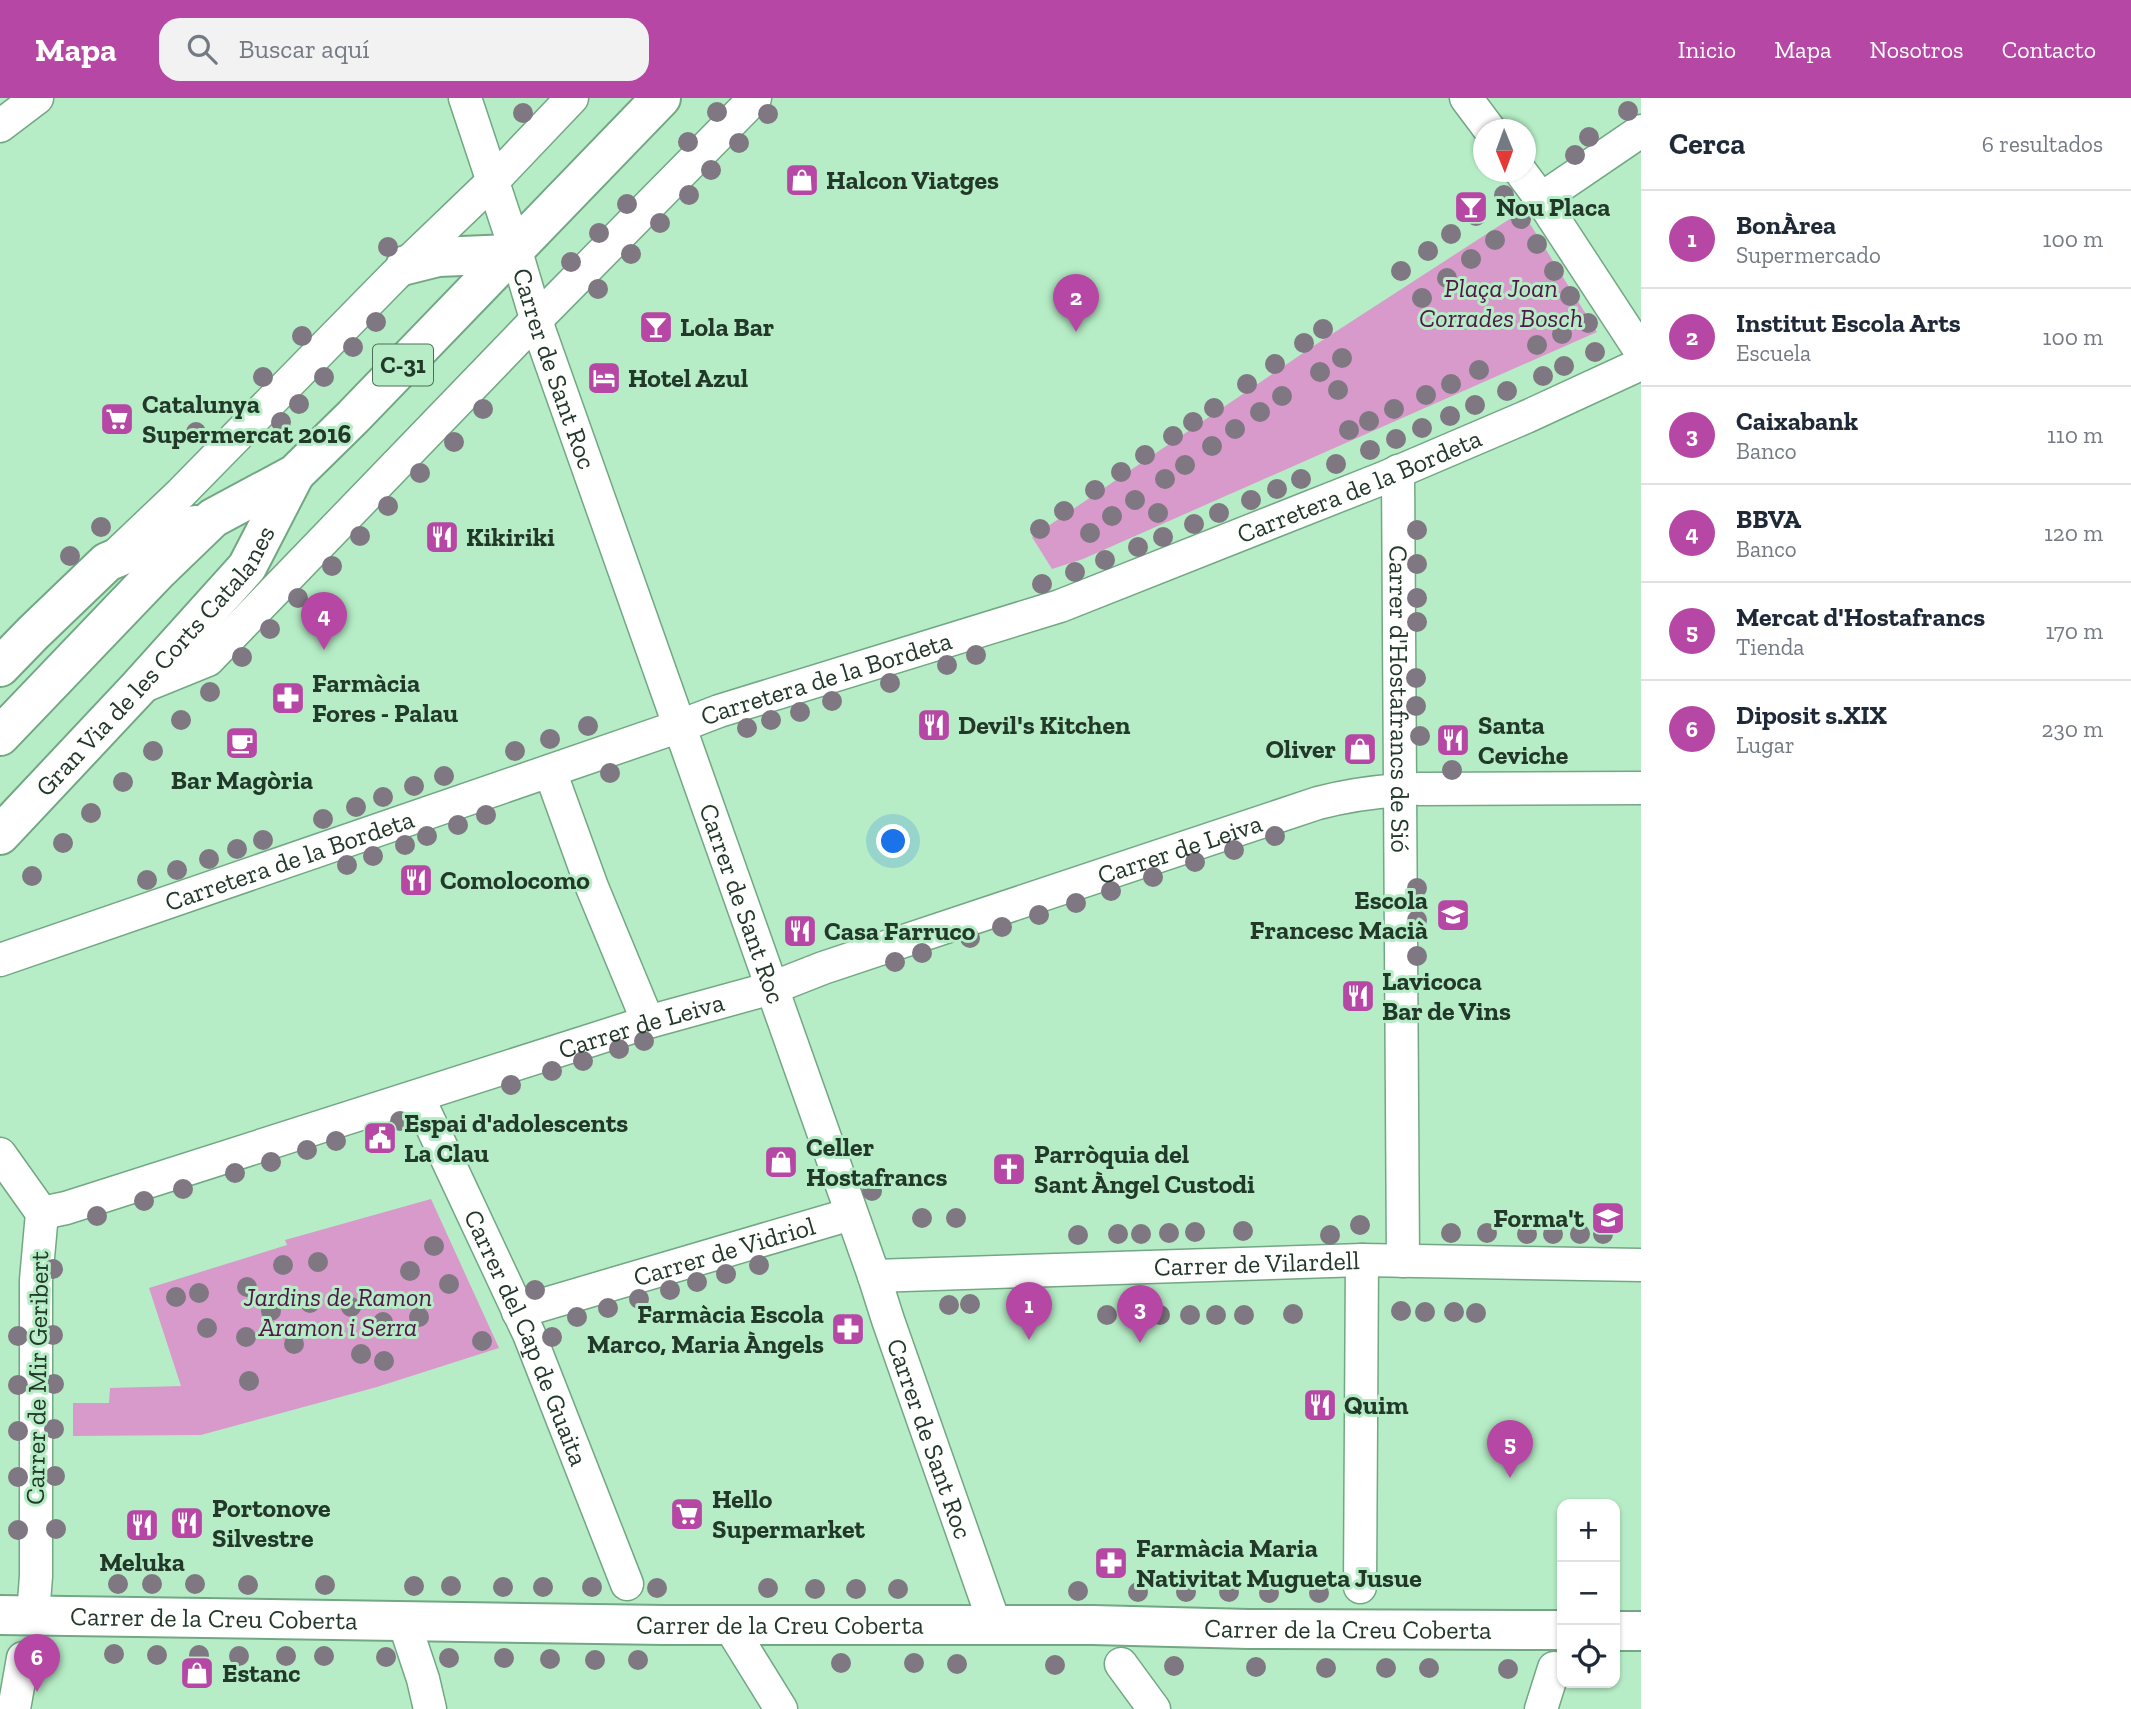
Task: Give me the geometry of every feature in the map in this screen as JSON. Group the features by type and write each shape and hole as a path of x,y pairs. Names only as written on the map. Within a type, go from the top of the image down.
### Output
{"main road":[{"name":"Gran Via de les Corts Catalanes","path":"0,835 247,567 295,474 661,98"},
{"path":"406,265 438,257 512,251"},
{"name":"Gran Via de les Corts Catalanes","path":"0,736 157,572 213,518 295,474"},
{"path":"0,667 107,562 213,518"},
{"name":"Carrer de la Creu Coberta","path":"17,1615 404,1622 1557,1630"},
{"path":"1620,1631 1641,1631"}],"street":[{"path":"0,126 37,98"},
{"name":"Carrer de Sant Roc","path":"465,98 493,181 512,251 995,1625"},
{"path":"107,562 180,494 406,265 493,181 572,98"},
{"path":"138,688 208,660 755,98"},
{"path":"1466,98 1482,119"},
{"path":"1541,199 1641,131"},
{"path":"1528,182 1641,352"},
{"name":"Carretera de la Bordeta","path":"0,960 743,703 1059,606 1327,501 1526,417 1641,364"},
{"name":"Carrer d'Hostafrancs de Sió","path":"1398,471 1409,790 1403,1261"},
{"path":"550,771 592,887 648,1022"},
{"name":"Carrer de Leiva","path":"42,1213 66,1208 648,1022 772,988 823,968 1339,797 1409,790 1641,788"},
{"name":"Carrer del Cap de Guaita","path":"418,1097 529,1334 627,1584"},
{"name":"Carrer de Mir Geribert","path":"0,1154 42,1213 36,1280 36,1576 17,1615"},
{"name":"Carrer de Vidriol","path":"518,1312 851,1214"},
{"path":"1362,1260 1363,1565"},
{"name":"Carrer de Vilardell","path":"874,1276 1362,1260 1641,1265"},
{"path":"404,1622 430,1709"},
{"path":"729,1625 781,1709"},
{"path":"14,1709 23,1658"},
{"path":"1121,1664 1154,1709"},
{"path":"1541,1709 1554,1668"}],"green space":[{"name":"Plaça Joan Corrades Bosch","path":"1522,211 1597,332 1083,559 1052,569 1032,537 1312,347"},
{"name":"Jardins de Ramon Aramon i Serra","path":"431,1199 499,1348 377,1387 201,1435 73,1436 73,1403 109,1403 110,1388 181,1386 149,1288 287,1245 285,1240"}],"place":[{"name":"Halcon Viatges","path":"802,180"},
{"name":"Nou Placa","path":"1471,207"},
{"name":"Lola Bar","path":"656,327"},
{"name":"Institut Escola Arts","path":"1076,332"},
{"name":"Hotel Azul","path":"604,378"},
{"name":"Catalunya Supermercat 2016","path":"117,419"},
{"name":"Kikiriki","path":"442,537"},
{"name":"BBVA","path":"324,650"},
{"name":"Farmàcia Fores - Palau","path":"288,698"},
{"name":"Devil's Kitchen","path":"934,725"},
{"name":"Santa Ceviche","path":"1453,740"},
{"name":"Bar Magòria","path":"242,743"},
{"name":"Oliver","path":"1360,749"},
{"name":"Comolocomo","path":"416,880"},
{"name":"Escola Francesc Macià","path":"1453,915"},
{"name":"Casa Farruco","path":"800,931"},
{"name":"Lavicoca Bar de Vins","path":"1358,996"},
{"name":"Espai d'adolescents La Clau","path":"380,1138"},
{"name":"Celler Hostafrancs","path":"781,1162"},
{"name":"Parròquia del Sant Àngel Custodi","path":"1009,1169"},
{"name":"Forma't","path":"1608,1218"},
{"name":"Farmàcia Escola Marco, Maria Àngels","path":"848,1329"},
{"name":"BonÀrea","path":"1029,1340"},
{"name":"Caixabank","path":"1140,1343"},
{"name":"Quim","path":"1320,1405"},
{"name":"Mercat d'Hostafrancs","path":"1510,1478"},
{"name":"Hello Supermarket","path":"687,1514"},
{"name":"Portonove Silvestre","path":"187,1523"},
{"name":"Meluka","path":"142,1525"},
{"name":"Farmàcia Maria Nativitat Mugueta Jusue","path":"1111,1563"},
{"name":"Estanc","path":"197,1673"},
{"name":"Diposit s.XIX","path":"37,1692"}]}
